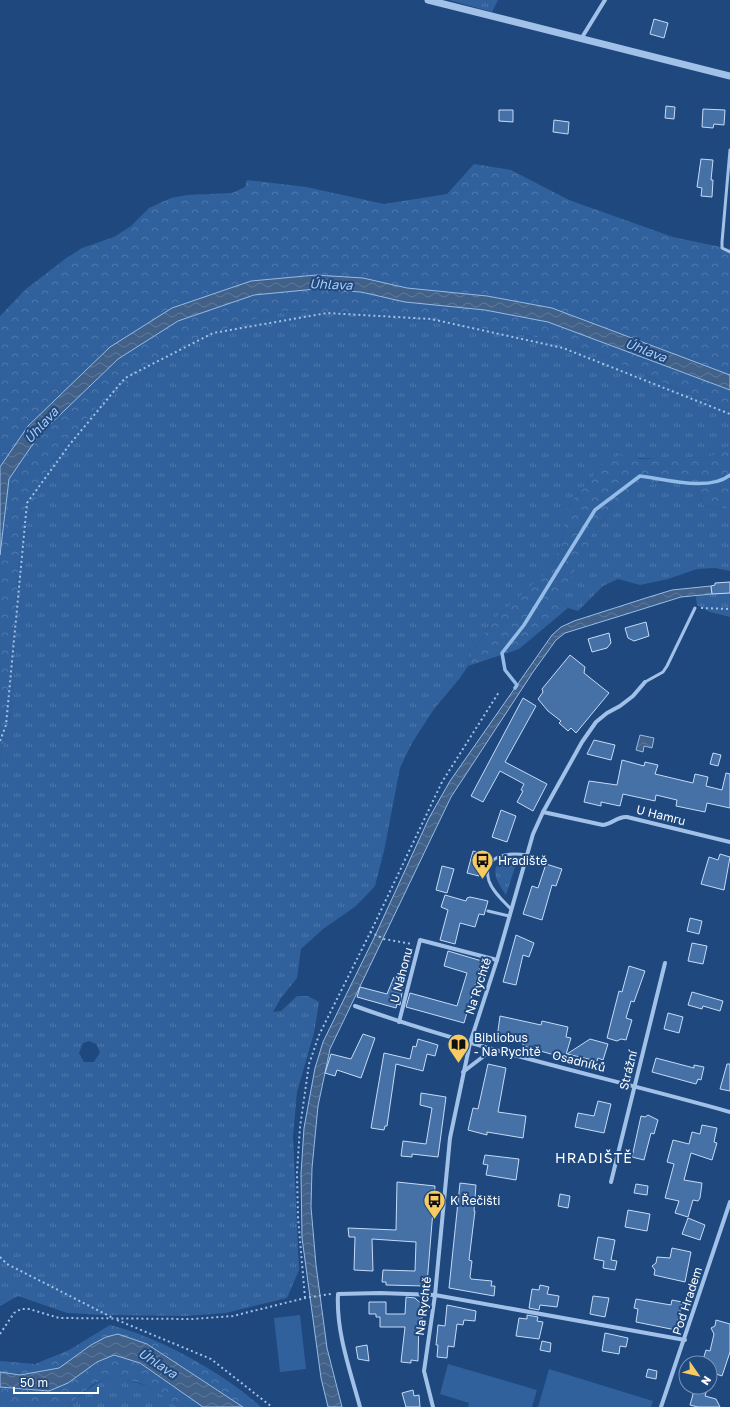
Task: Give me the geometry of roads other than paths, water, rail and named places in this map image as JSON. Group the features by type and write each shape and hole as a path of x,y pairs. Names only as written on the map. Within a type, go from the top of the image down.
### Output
{"street":[{"path":"428,0 730,76"},
{"path":"580,39 605,0"},
{"name":"Na Rychtě","path":"433,1407 424,1371 435,1295 450,1138 470,1043 497,960 526,855 543,812 582,742 596,722 607,713 620,706 645,682"},
{"name":"U Hamru","path":"543,812 603,825 608,825 620,817 628,817 730,842"},
{"name":"U Náhonu","path":"399,1022 420,940 497,960"},
{"name":"Strážní","path":"611,1182 666,963"},
{"name":"Osadníků","path":"354,1006 399,1022 470,1043 730,1112"},
{"path":"463,1072 493,1049"},
{"name":"Pod Hradem","path":"660,1407 685,1340 730,1202"},
{"path":"360,1407 344,1350 338,1312 338,1294 380,1292 435,1295 685,1340"}],"lane":[{"path":"730,150 722,242 722,248 730,252"},
{"path":"645,682 663,672 695,608"},
{"path":"511,909 493,888 489,880 489,870 494,860 506,853 526,855"},
{"path":"488,911 509,916"}],"water":[{"name":"Úhlava","path":"316,275 363,278 407,288 487,296 552,308 730,375 730,390 548,322 485,310 405,302 361,292 316,289 254,295 178,321 118,359 39,435 9,479 0,555 0,467 28,426 110,347 172,308 251,281"},
{"path":"711,586 712,594 681,597 565,633 556,640 533,672 451,797 330,1049 318,1106 312,1168 311,1207 316,1265 327,1348 342,1407 328,1407 321,1378 302,1238 301,1174 304,1128 315,1068 323,1042 374,938 429,818 450,781 552,635 561,627 574,621 649,597 672,590"},
{"path":"640,735 654,738 652,748 644,746 643,752 636,750"},
{"name":"Úhlava","path":"118,1334 147,1344 243,1407 203,1407 140,1363 114,1355 97,1362 68,1383 49,1391 0,1387 0,1372 20,1375 59,1368 91,1345 106,1337"}],"waterway":[{"path":"515,688 517,685 505,670 502,653 524,625 595,510 640,476 699,484 711,483 730,475"}],"place":[{"name":"Hradiště","path":"483,880"},
{"name":"Bibliobus - Na Rychtě","path":"458,1064"},
{"name":"K Řečišti","path":"434,1220"}],"district":[{"name":"HRADIŠTĚ","path":"594,1157"}]}
